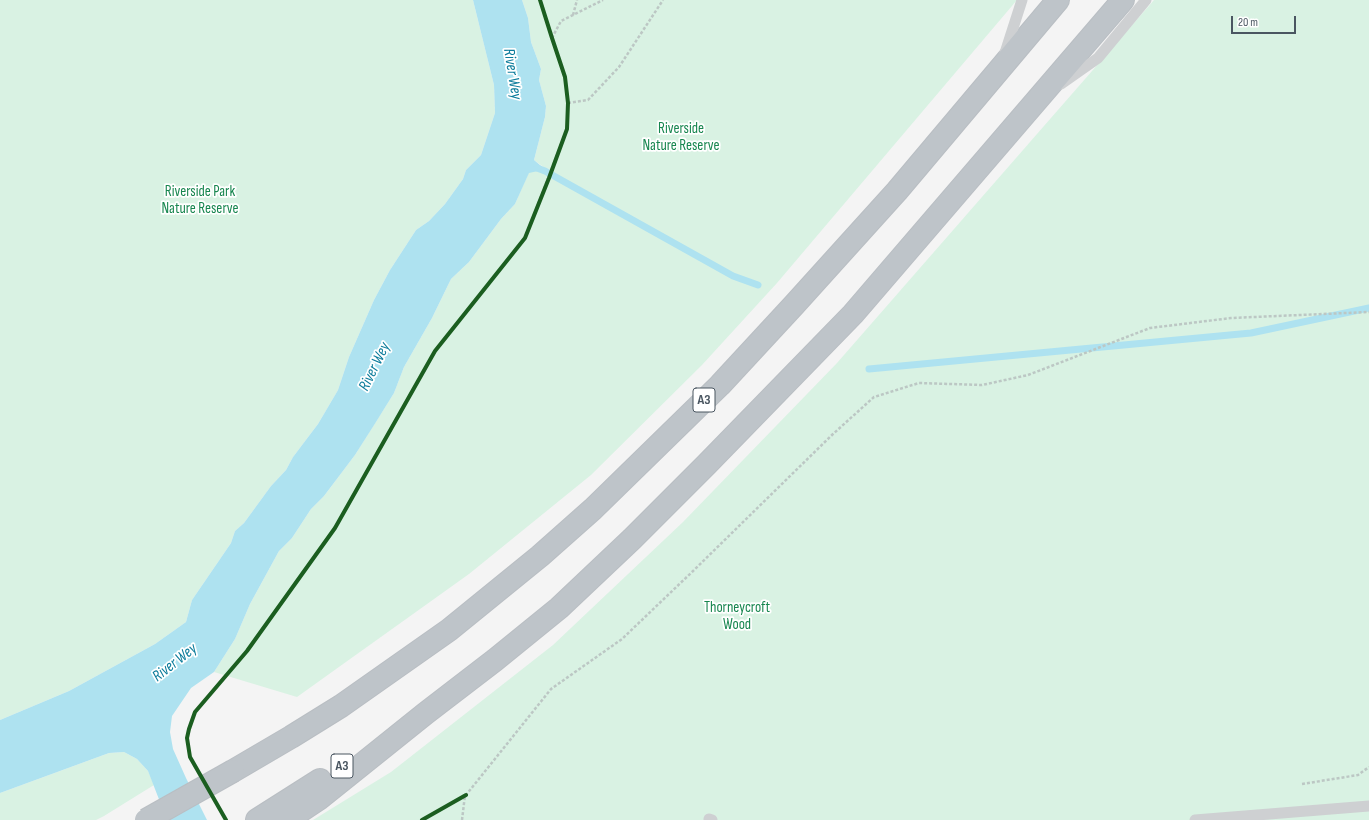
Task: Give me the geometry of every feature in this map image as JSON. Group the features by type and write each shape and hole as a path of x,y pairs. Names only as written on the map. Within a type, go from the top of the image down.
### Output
{"highway":[{"name":"A3","path":"146,820 233,771 341,706 449,630 540,556 593,509 720,385 794,305 897,190 1058,0"},
{"name":"A3","path":"258,820 426,713 559,608 621,550 708,464 852,314 1123,0"},
{"path":"286,820 320,798 426,713"}],"lane":[{"path":"998,72 1022,0"},
{"path":"1035,102 1098,58 1146,0"},
{"path":"1195,820 1369,806"}],"path":[{"path":"197,770 190,757 187,738 195,712 247,651 336,528 435,351 525,238 567,129 568,102 565,77 540,0"},
{"path":"573,16 577,0"},
{"path":"552,38 561,21 603,0"},
{"path":"568,102 588,100 614,73 663,0"},
{"path":"422,820 466,794 551,689 622,640 833,434 874,397 919,383 982,385 1028,375 1150,328 1231,318 1369,312"},
{"path":"1302,784 1358,775 1369,767"},
{"path":"462,820 466,794"},
{"path":"215,801 226,820"}],"green space":[{"name":"Riverside Park Nature Reserve","path":"0,0 473,0 494,85 495,113 481,155 466,170 463,179 445,204 429,221 416,230 390,270 374,300 349,357 338,390 318,424 293,457 286,470 271,486 244,523 235,531 231,543 192,600 186,622 155,644 69,691 0,720"},
{"name":"Riverside Nature Reserve","path":"522,0 1017,0 777,283 702,365 591,475 469,574 297,697 214,672 235,639 250,604 279,551 292,538 311,509 324,496 355,455 394,393 404,367 432,318 451,279 469,262 501,219 515,204 529,172 546,169 534,160 545,117 546,106 539,80 541,69 531,42 528,18"},
{"name":"Thorneycroft Wood","path":"1154,0 1369,0 1369,820 313,820 391,772 553,645 683,522 837,363"},
{"path":"124,752 137,759 148,771 154,785 104,816 96,820 0,820 0,793 109,753"}],"water":[{"name":"River Wey","path":"473,0 522,0 528,18 531,42 541,69 539,80 546,106 545,117 534,160 546,170 544,174 538,171 529,173 515,204 501,219 469,262 451,279 432,318 404,367 394,393 355,455 324,496 311,509 292,538 279,551 250,604 235,639 214,672 191,688 172,716 170,732 173,749 207,820 167,820 148,771 137,759 124,752 109,753 0,793 0,720 69,691 155,644 186,622 192,600 231,543 235,531 244,523 271,486 286,470 293,457 318,424 338,390 349,357 374,300 390,270 416,230 429,221 445,204 463,179 466,170 481,155 495,113 494,85"}],"waterway":[{"path":"537,168 545,171 733,276 758,285"},
{"path":"869,369 1251,333 1369,308"}],"cycle path":[{"path":"226,820 190,757 187,738 195,712 247,651 335,528 435,351 525,238 549,178 567,129 568,103 565,77 540,0"},
{"path":"422,820 466,795"}]}
